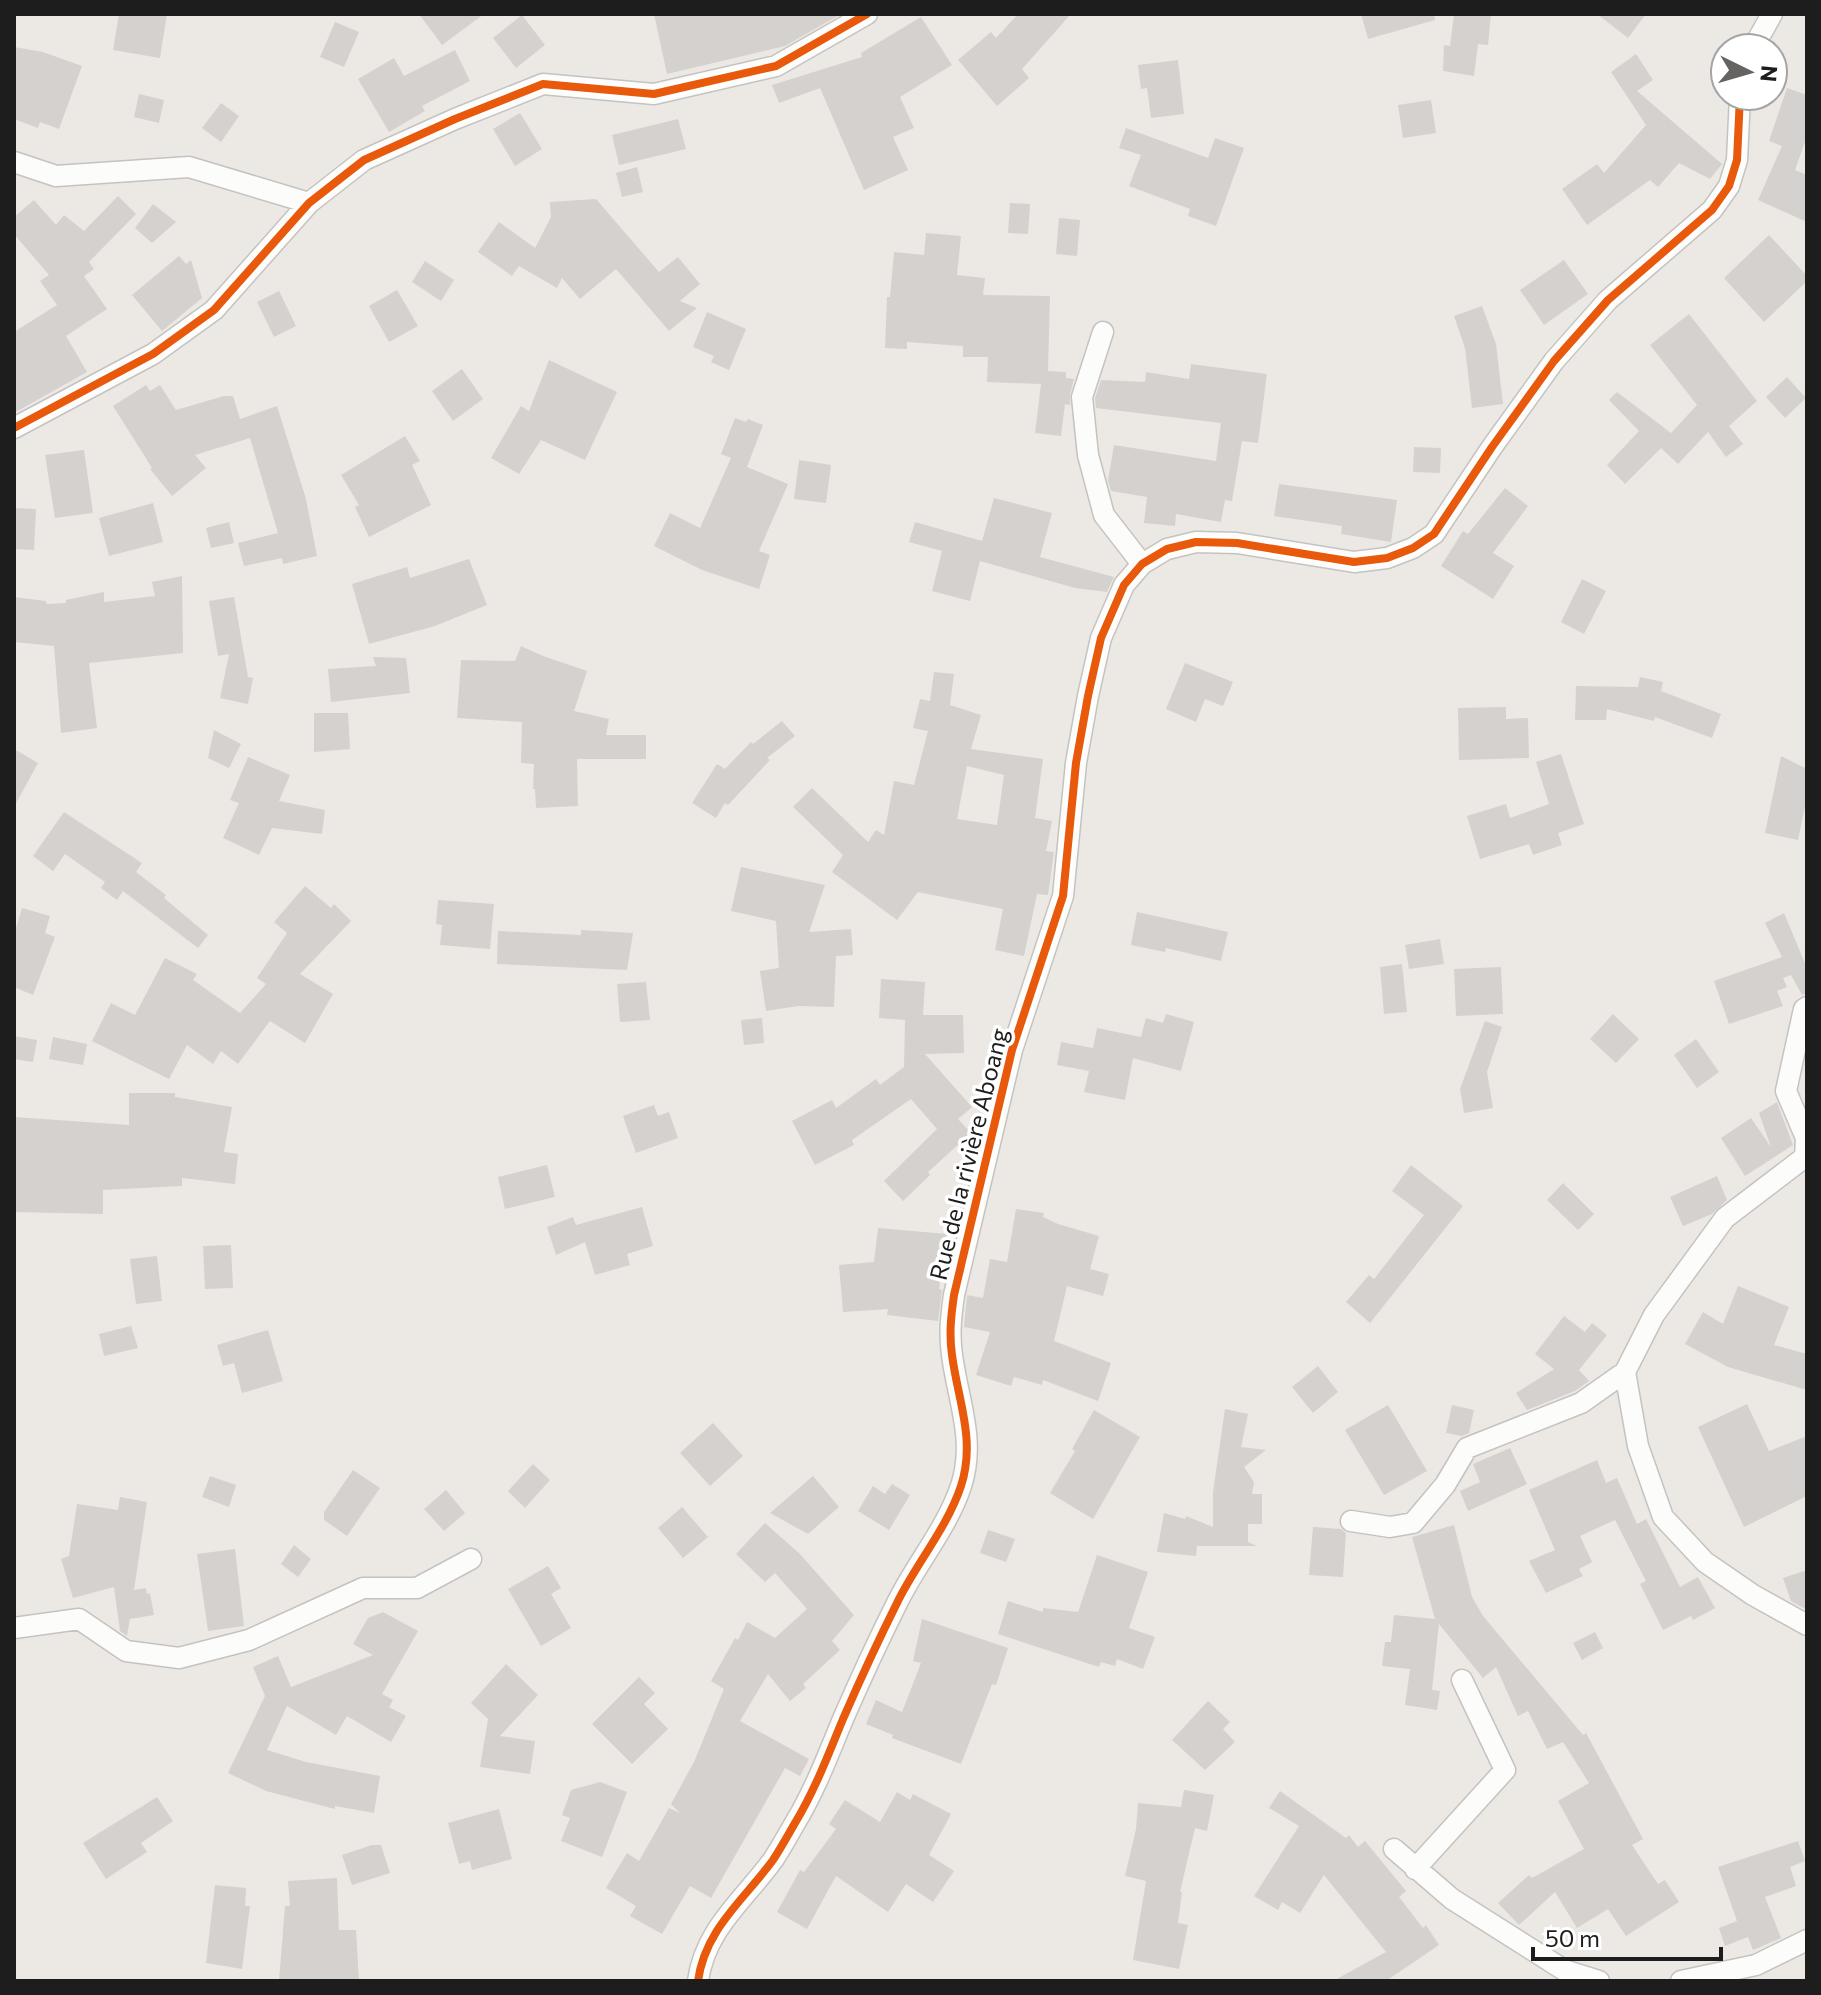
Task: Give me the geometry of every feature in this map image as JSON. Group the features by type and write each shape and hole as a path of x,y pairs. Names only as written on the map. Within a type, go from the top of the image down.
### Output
{"street":[{"path":"14,428 153,354 214,310 309,203 364,160 543,84 654,94 776,66 867,14"},
{"path":"1762,32 1772,14"},
{"name":"Rue de la rivière Aboang","path":"698,1981 700,1961 719,1924 773,1860 798,1819 823,1771 843,1719 898,1601 961,1486 968,1457 967,1424 952,1359 949,1328 954,1295 1012,1050 1063,896 1076,763 1101,638 1124,585 1142,564 1167,549 1196,542 1237,543 1354,562 1387,558 1413,548 1434,534 1554,361 1608,300 1712,210 1729,186 1737,160 1739,112"},
{"path":"14,162 56,176 189,167 309,203"},
{"path":"1103,332 1082,397 1088,455 1104,515 1142,564"},
{"path":"1351,1521 1390,1527 1413,1523 1445,1485 1467,1448 1581,1403 1625,1372 1654,1315 1725,1218 1805,1157 1806,1138 1786,1091 1804,1009 1807,1007"},
{"path":"1625,1372 1638,1446 1663,1517 1705,1562 1753,1595 1807,1625"},
{"path":"14,1628 79,1619 126,1651 179,1658 249,1640 363,1588 417,1588 471,1559"},
{"path":"1415,1869 1505,1770 1462,1680"},
{"path":"1394,1849 1452,1899 1564,1970 1599,1981"},
{"path":"1681,1981 1756,1965 1807,1940"}],"building":[{"path":"119,14 167,14 160,58 113,50"},
{"path":"419,14 484,14 442,45"},
{"path":"654,14 841,14 785,46 667,74"},
{"path":"1018,14 1071,14 1022,69 1029,78 997,106 958,60 991,32 996,38"},
{"path":"1361,14 1434,14 1435,20 1368,39"},
{"path":"1454,14 1491,14 1488,45 1478,44 1474,76 1443,71 1444,45 1450,46"},
{"path":"1597,14 1646,14 1628,38"},
{"path":"522,15 545,45 516,68 493,38"},
{"path":"921,17 952,65 900,97 914,128 893,137 908,170 864,190 820,88 779,103 772,85 862,57 861,53"},
{"path":"335,22 359,32 344,67 320,57"},
{"path":"14,47 43,52 82,66 59,129 40,122 38,128 14,119"},
{"path":"455,50 470,81 422,106 425,111 389,132 358,79 394,58 404,76"},
{"path":"1636,54 1653,80 1637,91 1722,164 1710,179 1679,163 1658,187 1650,180 1587,225 1562,189 1597,164 1604,173 1646,125 1611,72"},
{"path":"1178,60 1184,114 1151,118 1147,88 1141,89 1138,65"},
{"path":"1789,89 1807,95 1807,136 1795,170 1807,175 1807,222 1758,200 1782,146 1769,141 1779,112 1789,112"},
{"path":"139,94 164,100 159,123 134,117"},
{"path":"1431,100 1436,133 1403,138 1398,105"},
{"path":"221,103 239,116 221,142 202,128"},
{"path":"520,113 542,149 515,166 493,129"},
{"path":"678,119 686,149 619,165 612,135"},
{"path":"1126,128 1208,158 1215,138 1244,148 1216,226 1188,216 1190,209 1129,186 1141,155 1119,148"},
{"path":"637,167 643,192 622,197 616,173"},
{"path":"118,196 136,214 89,262 94,269 84,276 107,309 66,336 87,372 14,413 14,332 57,305 40,281 49,275 14,234 14,217 34,200 56,225 64,215 84,231"},
{"path":"596,199 659,272 678,257 700,284 680,301 697,308 669,331 616,269 580,299 562,278 557,288 519,266 512,276 478,252 499,222 535,248 551,217 550,202"},
{"path":"1010,203 1030,204 1028,234 1008,233"},
{"path":"153,204 176,222 152,243 135,228"},
{"path":"1059,218 1080,220 1077,256 1056,254"},
{"path":"926,233 961,236 957,275 985,278 983,295 1050,296 1048,371 1066,372 1066,378 1074,379 1070,405 1065,404 1061,436 1035,433 1041,384 987,382 988,357 963,357 963,346 907,342 907,349 885,348 887,297 890,297 894,252 924,255"},
{"path":"1769,235 1807,276 1807,281 1764,322 1724,278"},
{"path":"179,256 186,264 191,260 202,298 162,331 132,295"},
{"path":"1564,260 1588,294 1544,325 1520,290"},
{"path":"425,261 454,280 441,301 412,282"},
{"path":"397,290 418,326 389,342 369,306"},
{"path":"279,291 296,326 274,337 257,302"},
{"path":"1482,306 1496,344 1503,404 1472,408 1465,348 1454,316"},
{"path":"707,312 746,329 729,370 711,362 714,356 693,347"},
{"path":"1689,314 1757,401 1729,426 1743,444 1726,457 1708,432 1678,464 1661,448 1625,484 1607,465 1639,431 1609,400 1617,392 1671,433 1697,405 1650,345"},
{"path":"549,360 617,392 585,460 541,440 519,474 491,458 521,406 529,411"},
{"path":"1191,364 1267,374 1258,443 1242,441 1232,501 1225,500 1221,522 1176,514 1175,526 1144,523 1147,497 1111,491 1108,481 1114,445 1216,461 1221,423 1096,408 1095,398 1101,380 1145,382 1146,372 1189,379"},
{"path":"462,369 483,399 453,421 432,391"},
{"path":"1787,377 1806,398 1785,418 1766,397"},
{"path":"146,385 150,391 160,385 176,410 224,396 233,396 240,419 277,406 306,499 317,556 283,564 282,558 244,566 238,543 278,533 250,438 195,455 206,468 172,496 150,469 113,406"},
{"path":"735,418 763,425 747,467 788,484 759,551 770,555 759,589 702,570 654,546 670,513 700,528 731,458 721,454"},
{"path":"405,436 420,461 412,465 431,505 369,537 355,507 359,505 341,475"},
{"path":"1414,447 1441,448 1440,473 1413,472"},
{"path":"84,450 93,513 55,518 45,455"},
{"path":"799,460 831,465 826,503 794,499"},
{"path":"1279,484 1397,500 1391,542 1341,534 1342,526 1274,516"},
{"path":"1505,488 1528,506 1493,553 1514,566 1493,599 1441,566 1463,531 1468,534"},
{"path":"994,498 1052,513 1040,557 1114,577 1107,592 1075,588 980,561 970,601 932,591 942,551 909,542 915,522 982,541"},
{"path":"153,503 163,542 109,556 99,518"},
{"path":"14,508 36,509 34,550 14,549"},
{"path":"229,522 234,543 211,548 206,528"},
{"path":"469,559 487,605 435,626 369,644 352,584 407,567 410,578"},
{"path":"182,576 183,653 89,663 97,728 61,733 54,646 14,642 14,597 46,601 47,604 66,603 66,600 104,592 104,602 155,596 152,582"},
{"path":"1582,579 1606,591 1584,634 1561,622"},
{"path":"234,597 248,677 253,678 248,704 220,698 229,654 218,656 209,601"},
{"path":"521,646 587,671 574,711 609,719 606,735 646,735 646,759 577,759 578,806 536,808 534,764 521,763 522,722 457,718 461,660 515,661"},
{"path":"373,657 406,658 410,693 331,702 328,669 376,666"},
{"path":"1185,663 1233,682 1223,706 1205,699 1196,722 1166,709"},
{"path":"934,672 954,674 950,705 981,715 971,749 1043,759 1035,818 1052,821 1046,851 1054,852 1048,895 1037,894 1024,956 995,950 1003,909 918,892 897,920 832,872 843,855 793,807 812,788 868,842 876,830 884,835 894,781 914,785 928,731 913,728 920,699 930,701","holes":["967,766 1004,775 997,825 957,819"]},
{"path":"1640,677 1663,682 1661,691 1721,714 1712,738 1655,717 1654,721 1607,709 1606,720 1575,720 1576,686 1638,687"},
{"path":"1506,707 1506,719 1528,718 1529,758 1459,760 1458,708"},
{"path":"314,713 348,713 350,749 314,752"},
{"path":"782,721 795,736 767,758 770,760 728,805 725,803 716,818 692,803 717,764 725,769 751,742 753,744"},
{"path":"214,730 241,744 229,768 208,758"},
{"path":"14,749 38,763 14,807"},
{"path":"1561,754 1584,824 1558,833 1562,845 1533,855 1529,844 1480,859 1467,816 1506,804 1510,818 1549,804 1536,762"},
{"path":"1781,756 1807,769 1807,797 1798,840 1765,833"},
{"path":"248,757 290,775 279,801 325,810 322,834 272,828 259,855 223,838 239,803 230,800"},
{"path":"64,812 142,863 136,872 166,895 164,898 208,935 198,948 123,891 117,900 101,888 105,882 65,854 53,871 33,856"},
{"path":"741,867 825,885 809,932 851,929 853,955 836,956 834,1007 798,1006 766,1011 760,971 779,968 776,921 731,911"},
{"path":"305,886 331,908 334,904 351,921 300,974 333,994 305,1043 270,1021 238,1064 221,1051 213,1064 187,1045 169,1079 92,1041 111,1003 135,1015 165,958 197,974 193,980 240,1013 266,984 257,978 287,933 274,922"},
{"path":"438,900 494,904 490,949 440,945 442,925 436,924"},
{"path":"22,908 50,916 45,933 55,937 33,995 14,987 14,935"},
{"path":"1137,912 1228,932 1221,961 1166,948 1165,952 1131,945"},
{"path":"1784,913 1807,968 1807,993 1802,995 1791,975 1783,978 1787,987 1777,991 1783,1006 1729,1024 1714,981 1782,957 1765,923"},
{"path":"581,930 633,933 627,970 497,964 498,931 581,935"},
{"path":"1440,939 1444,964 1409,969 1405,945"},
{"path":"1402,964 1407,1012 1384,1014 1380,967"},
{"path":"1501,967 1503,1014 1456,1016 1454,969"},
{"path":"881,979 925,982 923,1015 963,1015 964,1053 925,1054 972,1107 958,1119 971,1133 928,1172 930,1175 903,1201 884,1181 937,1129 911,1099 852,1140 854,1145 815,1165 792,1121 832,1100 836,1108 876,1079 880,1085 904,1067 905,1020 879,1018"},
{"path":"646,982 650,1020 620,1022 617,984"},
{"path":"1166,1014 1194,1022 1181,1071 1133,1058 1125,1100 1084,1092 1089,1071 1057,1065 1061,1042 1093,1048 1097,1028 1141,1037 1146,1018 1163,1023"},
{"path":"1613,1014 1639,1039 1616,1063 1590,1039"},
{"path":"762,1018 764,1043 744,1045 741,1020"},
{"path":"1485,1021 1502,1027 1487,1072 1493,1108 1464,1113 1460,1089"},
{"path":"14,1036 37,1040 33,1062 14,1059"},
{"path":"53,1037 87,1044 83,1065 49,1059"},
{"path":"1696,1039 1719,1072 1697,1088 1674,1055"},
{"path":"129,1093 175,1093 175,1097 232,1107 224,1152 238,1154 235,1184 182,1178 182,1186 103,1190 103,1214 14,1212 14,1117 129,1125"},
{"path":"1777,1102 1793,1145 1745,1176 1721,1138 1751,1118 1771,1147 1759,1113"},
{"path":"654,1105 658,1116 669,1112 678,1138 636,1153 623,1116"},
{"path":"547,1165 555,1197 505,1209 498,1177"},
{"path":"1411,1165 1463,1206 1370,1323 1346,1302 1369,1275 1374,1279 1424,1215 1392,1191"},
{"path":"1717,1176 1727,1200 1712,1214 1683,1226 1670,1197"},
{"path":"1563,1183 1594,1214 1578,1230 1547,1200"},
{"path":"642,1207 653,1246 627,1254 630,1265 595,1275 585,1242 556,1255 547,1227 573,1217 576,1225"},
{"path":"1016,1209 1044,1213 1043,1217 1058,1224 1099,1236 1090,1269 1109,1274 1103,1296 1067,1286 1054,1341 1111,1363 1098,1401 1043,1380 1042,1385 1014,1377 1011,1386 976,1375 990,1332 964,1327 967,1295 983,1298 990,1259 1007,1262"},
{"path":"878,1228 947,1234 938,1321 887,1315 888,1309 843,1312 839,1265 874,1262"},
{"path":"231,1245 233,1288 205,1289 203,1246"},
{"path":"157,1256 162,1301 136,1304 130,1259"},
{"path":"1738,1286 1789,1307 1774,1345 1807,1354 1807,1390 1728,1367 1685,1344 1703,1312 1723,1324"},
{"path":"1564,1316 1585,1332 1592,1323 1607,1335 1579,1370 1589,1381 1575,1391 1527,1410 1516,1393 1554,1369 1535,1354"},
{"path":"131,1326 138,1348 104,1356 99,1334"},
{"path":"268,1330 283,1381 242,1393 234,1363 223,1366 217,1345"},
{"path":"1318,1366 1338,1392 1313,1413 1292,1387"},
{"path":"1747,1404 1769,1451 1807,1436 1807,1496 1744,1527 1698,1427"},
{"path":"1388,1405 1427,1471 1384,1495 1345,1430"},
{"path":"1452,1405 1474,1410 1469,1433 1462,1436 1446,1433"},
{"path":"1225,1409 1248,1414 1241,1447 1266,1450 1244,1467 1254,1482 1252,1494 1262,1494 1262,1524 1248,1524 1248,1542 1257,1546 1197,1546 1196,1556 1157,1552 1164,1513 1185,1519 1186,1516 1213,1527 1213,1492"},
{"path":"1094,1410 1140,1437 1093,1519 1050,1493 1075,1451 1072,1449"},
{"path":"713,1423 743,1456 710,1486 680,1453"},
{"path":"1510,1448 1527,1484 1468,1511 1460,1491 1480,1482 1473,1464"},
{"path":"1597,1460 1606,1483 1617,1478 1637,1524 1646,1519 1680,1587 1698,1577 1715,1608 1693,1620 1691,1616 1663,1630 1640,1584 1646,1581 1615,1520 1580,1536 1592,1562 1579,1569 1583,1576 1546,1593 1529,1561 1555,1550 1529,1490"},
{"path":"533,1464 550,1480 525,1508 508,1491"},
{"path":"353,1470 380,1488 347,1536 324,1520 324,1512"},
{"path":"210,1476 236,1485 229,1507 202,1497"},
{"path":"813,1476 839,1507 808,1534 770,1513"},
{"path":"892,1484 910,1495 889,1530 858,1511 873,1486 885,1494"},
{"path":"446,1490 465,1513 444,1531 424,1509"},
{"path":"120,1497 147,1502 134,1590 146,1588 147,1594 150,1593 154,1615 130,1619 127,1636 120,1631 114,1587 73,1598 61,1559 69,1556 77,1504 118,1510"},
{"path":"682,1507 708,1537 683,1558 658,1528"},
{"path":"765,1523 799,1553 854,1615 832,1641 840,1650 803,1684 806,1688 790,1701 768,1674 740,1721 809,1759 800,1776 785,1768 711,1898 690,1886 662,1934 630,1916 636,1906 606,1888 627,1853 639,1861 669,1808 680,1813 671,1804 694,1762 724,1689 711,1681 735,1638 738,1640 747,1622 775,1638 807,1609 775,1573 765,1582 736,1554"},
{"path":"1454,1525 1472,1597 1483,1616 1583,1735 1586,1733 1643,1839 1632,1845 1658,1884 1665,1880 1679,1902 1626,1936 1608,1909 1577,1928 1555,1892 1519,1925 1498,1903 1529,1875 1532,1878 1584,1849 1558,1801 1589,1783 1563,1742 1547,1749 1528,1711 1518,1716 1496,1667 1483,1678 1439,1624 1432,1690 1440,1691 1437,1710 1405,1705 1410,1669 1382,1666 1385,1642 1391,1642 1394,1615 1435,1619 1412,1537"},
{"path":"1313,1527 1341,1529 1346,1533 1343,1577 1309,1575"},
{"path":"988,1530 1015,1539 1006,1562 980,1553"},
{"path":"294,1545 311,1559 298,1577 281,1564"},
{"path":"235,1549 244,1626 208,1631 197,1554"},
{"path":"1097,1555 1148,1572 1129,1628 1155,1637 1143,1669 1117,1659 1115,1666 1101,1662 1099,1667 998,1634 1008,1601 1043,1612 1043,1608 1078,1612"},
{"path":"548,1566 561,1588 551,1594 571,1628 541,1646 508,1589"},
{"path":"1807,1570 1807,1610 1791,1601 1783,1578"},
{"path":"383,1612 418,1631 382,1694 393,1700 389,1707 406,1716 391,1742 347,1716 336,1735 287,1706 267,1750 306,1762 380,1776 374,1813 335,1806 335,1809 266,1791 228,1773 265,1696 253,1667 278,1656 291,1687 373,1655 353,1644 368,1618"},
{"path":"922,1619 1008,1648 996,1685 992,1684 961,1764 892,1738 893,1735 866,1724 876,1700 902,1712 921,1663 913,1661"},
{"path":"1595,1632 1603,1648 1582,1660 1573,1643"},
{"path":"506,1664 538,1695 500,1736 535,1741 530,1774 480,1767 488,1719 471,1703"},
{"path":"639,1677 655,1693 644,1704 668,1729 632,1764 592,1724"},
{"path":"1208,1701 1230,1722 1223,1729 1235,1742 1205,1770 1172,1740"},
{"path":"600,1782 627,1792 602,1857 561,1841 570,1818 562,1815 571,1790"},
{"path":"1184,1790 1214,1795 1207,1831 1195,1828 1180,1892 1178,1923 1188,1925 1179,1969 1133,1960 1146,1881 1125,1876 1136,1829 1138,1803 1181,1807"},
{"path":"1280,1791 1346,1838 1349,1835 1358,1847 1365,1841 1406,1891 1399,1897 1423,1928 1426,1925 1439,1945 1386,1981 1333,1981 1386,1952 1324,1875 1300,1913 1282,1902 1278,1910 1254,1896 1299,1826 1269,1808"},
{"path":"897,1792 910,1800 913,1794 951,1814 929,1855 954,1871 933,1902 906,1884 888,1912 836,1876 807,1929 777,1912 800,1870 804,1872 836,1829 829,1824 845,1800 880,1822"},
{"path":"157,1797 173,1821 141,1843 147,1852 106,1879 83,1843"},
{"path":"499,1809 512,1859 472,1870 470,1861 459,1864 448,1823"},
{"path":"1798,1841 1805,1861 1790,1867 1796,1886 1765,1897 1781,1938 1753,1950 1748,1937 1725,1946 1719,1928 1737,1921 1718,1867"},
{"path":"381,1845 390,1873 352,1885 342,1855"},
{"path":"337,1878 339,1930 356,1930 359,1981 279,1981 285,1906 290,1906 288,1881"},
{"path":"215,1885 246,1888 245,1906 250,1906 242,1969 206,1963"}],"cycle path":[{"path":"14,428 153,354 214,310 309,203 364,160 543,84 654,94 776,66 867,14"},
{"path":"698,1981 702,1963 717,1930 773,1860 802,1811 890,1617 948,1517 961,1486 967,1453 951,1347 954,1295 1012,1050 1063,896 1076,763 1088,696 1101,638 1124,585 1142,564 1167,549 1196,542 1237,543 1354,562 1387,558 1413,548 1434,534 1554,361 1608,300 1712,210 1729,186 1737,160 1739,112"}]}
